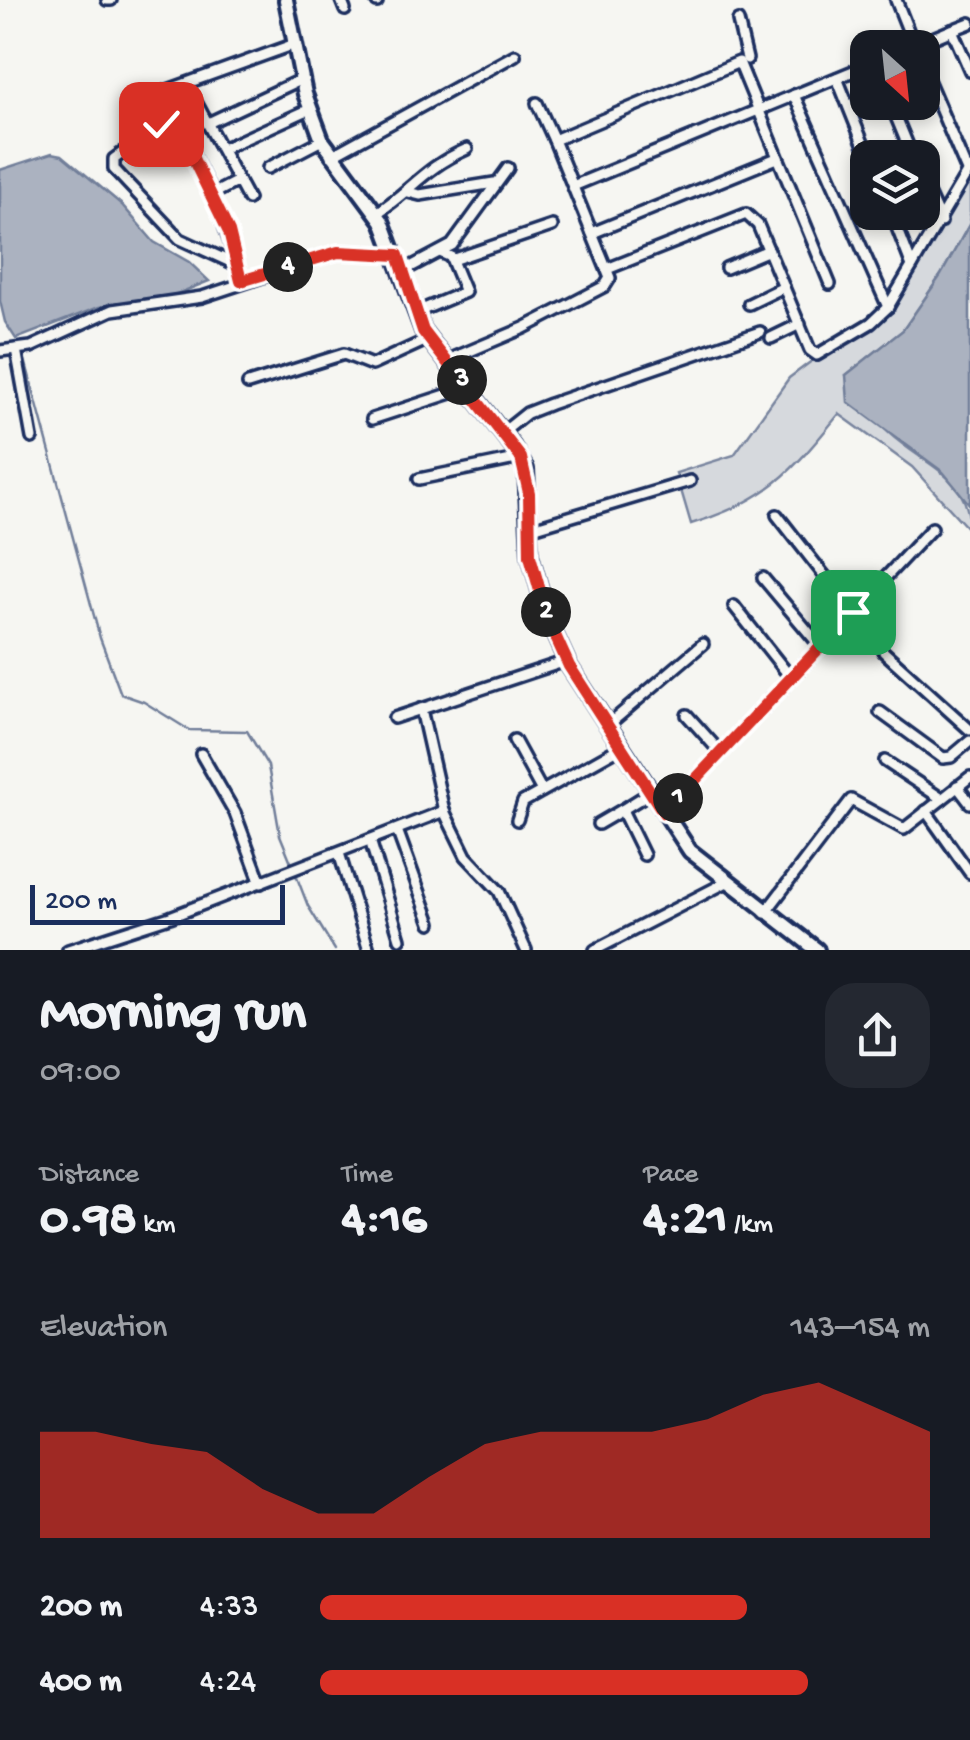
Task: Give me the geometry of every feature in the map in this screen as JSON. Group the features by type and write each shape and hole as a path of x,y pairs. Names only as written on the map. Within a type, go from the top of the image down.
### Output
{"street":[{"path":"286,0 302,80 322,140 377,213 398,255 429,339 521,458 529,493 538,588 566,661 690,851 817,950"},
{"path":"896,0 907,30"},
{"path":"738,21 747,59"},
{"path":"940,35 970,23"},
{"path":"952,30 970,68"},
{"path":"165,91 295,44"},
{"path":"331,156 515,55"},
{"path":"554,140 739,62 830,284"},
{"path":"573,186 850,73"},
{"path":"837,78 862,140"},
{"path":"208,123 302,80"},
{"path":"794,96 888,307"},
{"path":"446,361 524,328 605,286 610,278 537,102"},
{"path":"197,104 248,199"},
{"path":"940,107 968,170 940,222"},
{"path":"222,149 310,109"},
{"path":"237,265 180,239 114,169 114,160 171,121 229,232 241,281"},
{"path":"268,168 322,140"},
{"path":"377,213 408,192 433,164 467,149"},
{"path":"592,233 777,158"},
{"path":"403,271 440,252 464,233 494,183 508,168"},
{"path":"211,195 238,180"},
{"path":"408,192 420,195 479,182 494,183"},
{"path":"607,269 746,214 755,220 817,354 862,329 888,307 935,230"},
{"path":"451,258 552,226"},
{"path":"898,230 912,266"},
{"path":"726,268 768,250"},
{"path":"0,351 80,328 112,310 202,297 338,252 398,255"},
{"path":"417,312 464,292 451,258 440,252"},
{"path":"749,304 784,288"},
{"path":"771,338 800,324"},
{"path":"502,432 527,413 550,404 760,332"},
{"path":"248,384 344,354 372,365 429,339"},
{"path":"16,349 32,438"},
{"path":"372,419 467,388"},
{"path":"419,479 521,458"},
{"path":"530,529 690,481"},
{"path":"778,514 853,612"},
{"path":"664,813 932,528"},
{"path":"763,578 820,647"},
{"path":"734,606 791,678"},
{"path":"608,724 702,644"},
{"path":"884,652 970,730"},
{"path":"394,718 566,661"},
{"path":"421,709 444,811 466,856 500,891 526,950"},
{"path":"880,712 947,759 970,741"},
{"path":"687,715 721,753"},
{"path":"514,740 542,791"},
{"path":"517,820 523,802 623,746"},
{"path":"201,754 235,813 261,882"},
{"path":"885,761 942,799"},
{"path":"765,913 851,800 904,829 970,777"},
{"path":"957,786 970,803"},
{"path":"598,824 651,792"},
{"path":"622,810 644,855"},
{"path":"68,950 294,870 444,811"},
{"path":"926,811 966,856 970,872"},
{"path":"397,830 431,922"},
{"path":"370,840 400,939"},
{"path":"339,852 369,950"},
{"path":"595,950 610,946 727,882"}],"shaded area":[{"path":"52,153 62,155 122,205 154,242 189,262 209,281 167,298 99,307 16,339 5,322 0,301 0,170"},
{"path":"970,157 970,223 941,275 903,330 846,375 883,427 954,484 968,512 970,531 912,467 839,414 791,469 759,495 691,524 676,473 734,455 789,378 880,310 927,230 940,230 940,208"},
{"path":"970,223 970,505 943,472 848,402 846,375 903,330 941,275"}],"waterway":[{"path":"24,356 100,638 121,694 144,702 189,730 247,731 268,766 280,835 293,867"},
{"path":"296,875 308,906 335,950"}],"route":[{"path":"161,124 171,121 180,132 229,232 241,281 338,252 398,255 423,331 521,458 529,493 530,556 549,622 569,666 664,813 853,612"}]}
